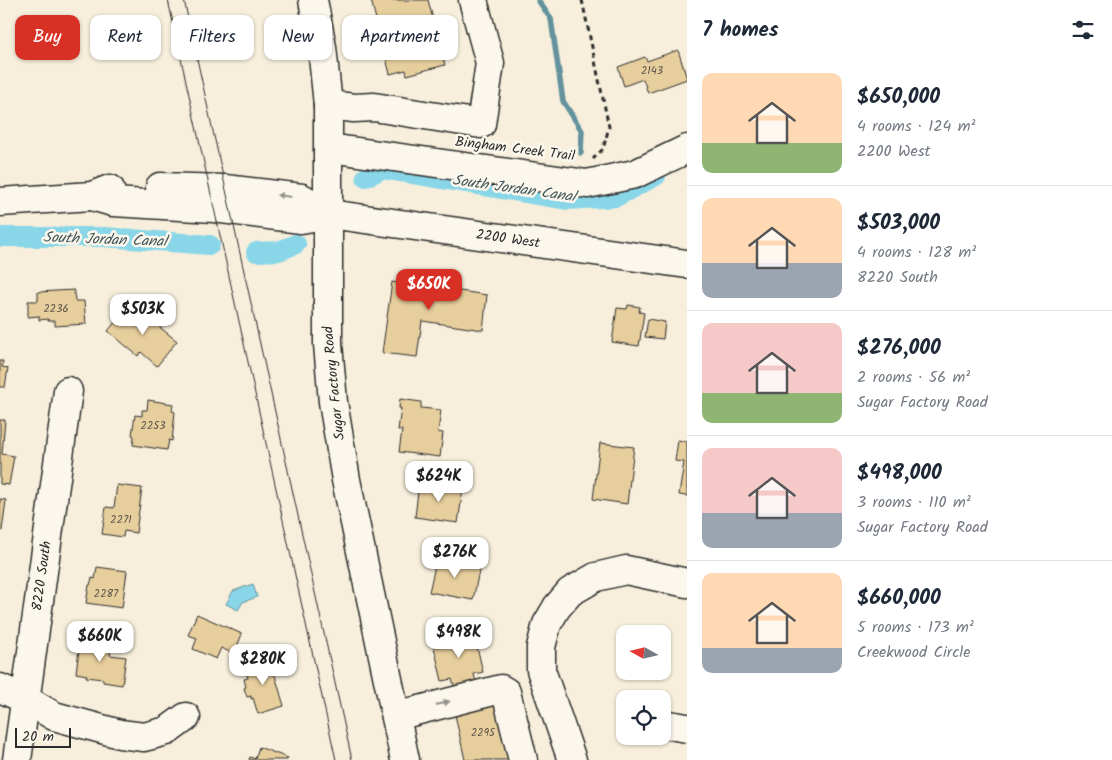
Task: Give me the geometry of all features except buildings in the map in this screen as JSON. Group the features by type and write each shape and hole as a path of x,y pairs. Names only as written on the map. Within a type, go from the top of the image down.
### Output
{"street":[{"name":"Sugar Factory Road","path":"313,0 322,47 328,105 328,344 333,402 346,480 405,760"},
{"path":"328,105 354,108 374,107 480,124 490,63 473,0"},
{"path":"329,148 587,184 635,174 687,149"},
{"name":"2200 West","path":"0,202 92,196 112,188 209,188 302,198 329,214 687,264"},
{"name":"8220 South","path":"17,760 68,391"},
{"path":"572,760 541,670 542,648 547,624 556,607 570,592 596,577 626,570 687,583"},
{"path":"0,688 25,699 54,716 120,734 144,737 167,731 186,717"},
{"path":"396,716 501,689 506,692 523,760"}],"path":[{"name":"Bingham Creek Trail","path":"582,0 609,128 603,148 591,162"}],"water":[{"path":"253,584 257,597 243,602 238,610 226,604 233,591"}],"waterway":[{"path":"538,0 551,19 563,101 582,131 581,153"},
{"name":"South Jordan Canal","path":"366,177 382,169 567,200 616,197 656,176"},
{"name":"South Jordan Canal","path":"0,237 104,237 210,245"},
{"name":"South Jordan Canal","path":"256,252 279,251 296,244"}],"tram line":[{"path":"168,0 336,760"},
{"path":"184,0 352,760"}]}
